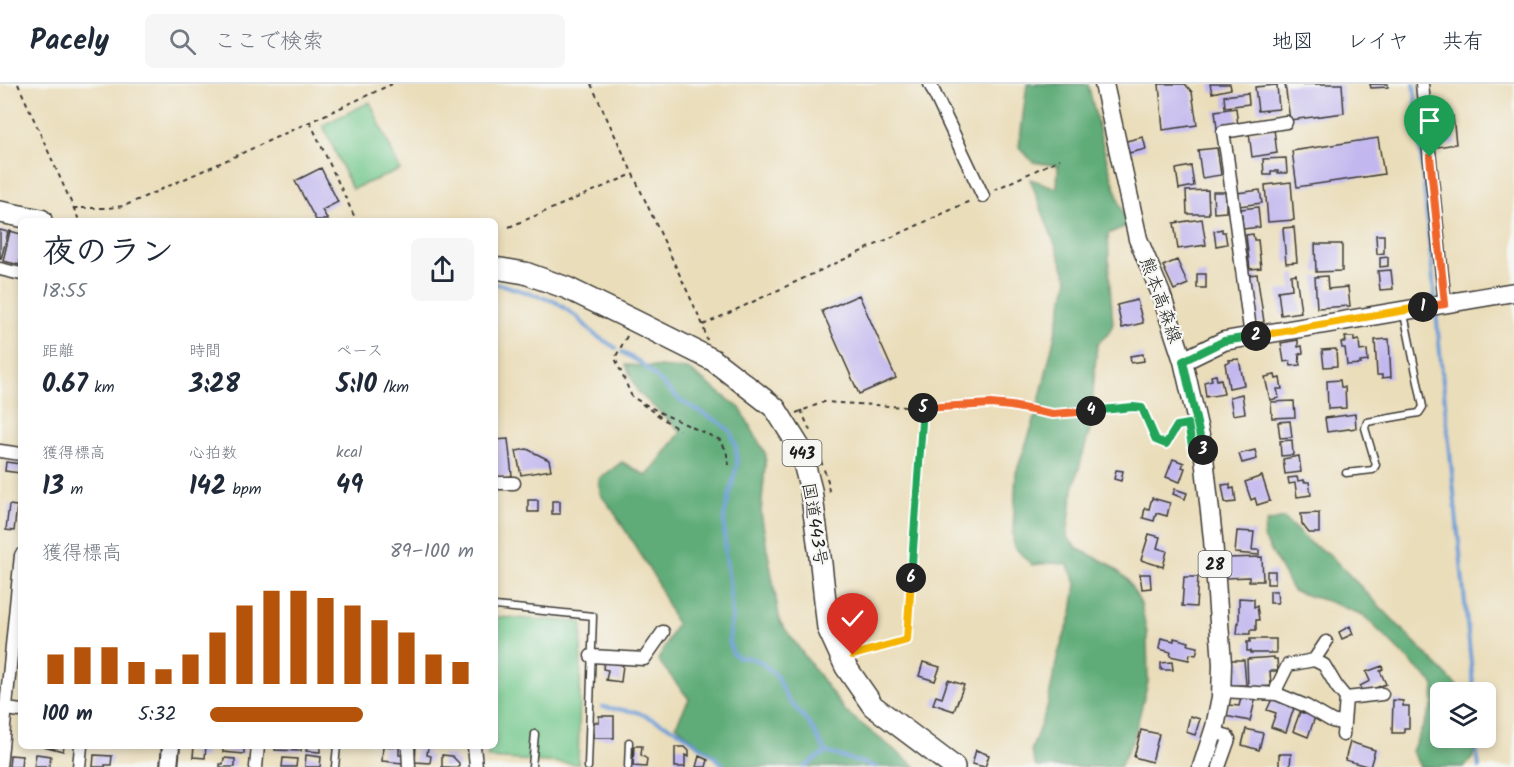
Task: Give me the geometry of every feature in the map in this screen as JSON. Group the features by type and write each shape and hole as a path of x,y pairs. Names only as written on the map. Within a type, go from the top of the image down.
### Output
{"highway":[{"path":"0,212 31,218"},
{"name":"国道443号","path":"498,268 525,273 567,288 635,321 713,360 775,408 792,415 811,490 828,628 846,667 873,706 954,767"}],"main road":[{"name":"熊本高森線","path":"1104,84 1138,239 1161,294 1183,361 1203,448 1213,539 1222,664 1221,691 1214,732 1202,767"},
{"path":"1183,361 1224,341 1514,292"}],"street":[{"path":"930,84 983,196"},
{"path":"1422,84 1445,304"},
{"path":"1251,337 1223,132 1286,122"},
{"path":"0,269 18,273"},
{"path":"0,451 18,454"},
{"path":"498,483 514,483"},
{"path":"0,767 3,709 18,581"},
{"path":"591,656 644,660 663,632"},
{"path":"1314,660 1326,642"},
{"path":"1221,691 1277,694 1306,706 1344,729 1346,698 1324,665 1314,660 1288,665 1277,687 1277,694"},
{"path":"1346,698 1382,694"},
{"path":"3,709 18,711"},
{"path":"1214,732 1227,736 1229,739 1219,767"},
{"path":"79,767 81,749"},
{"path":"169,767 171,749"},
{"path":"256,767 258,749"},
{"path":"408,749 408,767"},
{"path":"474,749 476,767"}],"lane":[{"path":"1346,473 1372,470 1376,465 1365,428 1367,422 1419,413 1423,407 1403,310"},
{"path":"498,606 593,616 588,767"},
{"path":"532,767 535,734"},
{"path":"628,767 629,742"},
{"path":"335,767 337,749"}],"path":[{"path":"18,84 78,218"},
{"path":"73,208 124,206 392,84"},
{"path":"591,84 703,325 713,360"},
{"path":"310,122 355,218"},
{"path":"703,325 1060,159"},
{"path":"509,227 633,174"},
{"path":"635,321 615,358 632,397 679,430"},
{"path":"632,397 720,440 726,450 729,465"},
{"path":"814,440 792,415 824,402 923,408 991,404 1053,414 1142,408 1156,440 1166,444 1177,426 1188,424"},
{"path":"853,655 907,640 923,408"},
{"path":"821,461 828,481 829,502"}],"green space":[{"path":"1027,84 1088,84 1103,146 1127,221 1124,227 1108,234 1113,324 1108,334 1097,344 1090,429 1073,489 1067,537 1078,549 1109,564 1127,579 1141,604 1147,633 1148,682 1134,737 1120,767 1036,767 1031,751 1047,707 1058,654 1072,613 1076,583 1067,564 1032,565 1014,547 1016,473 1036,415 1068,279 1030,179 1057,188 1058,166 1033,162 1019,147"},
{"path":"370,102 400,170 352,189 323,125"},
{"path":"626,365 688,369 740,408 766,455 761,513 780,622 845,711 916,767 726,767 676,725 689,699 658,660 676,624 655,578 614,512 600,494 599,479 622,462 647,476 681,432 638,392"},
{"path":"1284,518 1311,544 1328,553 1453,682 1431,682 1363,615 1293,591 1263,536 1267,522"},
{"path":"498,617 582,622 578,764 488,758 487,749 498,749"},
{"path":"1430,711 1430,748 1475,748 1472,760 1463,767 1420,767 1412,751"}],"building":[{"path":"1159,84 1185,84 1192,92 1197,125 1163,130"},
{"path":"1210,84 1230,84 1231,89 1212,93"},
{"path":"1285,84 1342,84 1344,113 1290,120"},
{"path":"1370,84 1388,84 1388,87 1371,88"},
{"path":"1277,85 1279,109 1258,111 1255,87"},
{"path":"1248,93 1249,104 1225,107 1224,96"},
{"path":"1236,108 1238,126 1217,129 1215,111"},
{"path":"1453,116 1456,144 1438,147 1435,119"},
{"path":"1274,129 1277,153 1252,157 1249,133"},
{"path":"1143,137 1146,149 1129,153 1126,141"},
{"path":"1378,138 1384,174 1297,187 1292,151"},
{"path":"1217,148 1221,175 1202,178 1198,150"},
{"path":"1286,158 1287,173 1271,171 1271,175 1264,175 1263,159"},
{"path":"1191,166 1194,186 1179,189 1176,169"},
{"path":"321,168 338,202 322,210 327,218 315,218 295,181"},
{"path":"1291,182 1294,220 1268,222 1265,185"},
{"path":"1208,190 1209,214 1187,214 1186,191"},
{"path":"1260,190 1262,203 1239,206 1237,193"},
{"path":"1213,192 1226,192 1226,212 1214,213"},
{"path":"1258,207 1260,227 1243,229 1241,209"},
{"path":"1202,219 1206,245 1178,249 1174,223"},
{"path":"1294,227 1297,262 1286,263 1283,228"},
{"path":"1222,229 1222,232 1225,232 1227,244 1216,246 1214,231"},
{"path":"0,230 8,232 1,259 0,259"},
{"path":"10,231 18,233 18,265 3,261"},
{"path":"1253,234 1254,240 1258,240 1261,268 1250,269 1246,235"},
{"path":"1376,235 1384,235 1384,253 1377,254"},
{"path":"1315,244 1342,244 1342,271 1316,272"},
{"path":"1388,257 1388,266 1380,267 1380,258"},
{"path":"1177,260 1188,284 1174,290 1163,266"},
{"path":"1391,270 1393,289 1380,290 1378,271"},
{"path":"1197,274 1206,274 1206,288 1197,288"},
{"path":"1257,274 1264,322 1254,324 1248,275"},
{"path":"1296,274 1301,312 1281,315 1278,291 1292,289 1291,275"},
{"path":"1327,276 1328,289 1348,287 1350,306 1317,308 1315,277"},
{"path":"859,295 896,378 859,394 822,311"},
{"path":"1137,300 1143,323 1122,328 1117,305"},
{"path":"1345,337 1354,337 1354,341 1359,340 1360,351 1367,350 1368,361 1347,365 1345,348 1342,348 1341,342 1346,342"},
{"path":"1389,339 1391,377 1382,378 1382,375 1377,375 1375,340"},
{"path":"1298,340 1298,347 1302,346 1303,353 1299,354 1300,365 1291,366 1290,361 1284,362 1281,343"},
{"path":"1336,349 1337,366 1324,367 1322,350"},
{"path":"1143,354 1144,361 1131,363 1130,356"},
{"path":"1239,359 1244,385 1229,388 1225,363"},
{"path":"1216,375 1217,380 1221,379 1224,394 1206,397 1204,382 1212,380 1211,376"},
{"path":"1275,375 1276,379 1280,378 1282,389 1277,389 1279,398 1270,400 1265,377"},
{"path":"1340,380 1341,387 1345,387 1346,408 1328,409 1327,381"},
{"path":"1242,394 1245,413 1233,415 1230,397"},
{"path":"1294,401 1295,417 1272,418 1271,402"},
{"path":"1355,414 1356,428 1327,432 1325,418"},
{"path":"1290,421 1292,437 1280,438 1278,422"},
{"path":"508,439 512,476 498,478 498,440"},
{"path":"1292,440 1293,455 1281,456 1280,441"},
{"path":"527,449 549,460 551,470 521,475 516,451"},
{"path":"1255,450 1257,459 1242,463 1239,454"},
{"path":"1299,456 1301,472 1285,474 1283,459"},
{"path":"1173,459 1184,463 1182,467 1185,468 1180,482 1166,477"},
{"path":"6,462 18,464 18,473 5,471"},
{"path":"1116,470 1123,471 1121,481 1114,479"},
{"path":"1262,476 1270,501 1257,505 1255,498 1251,500 1245,482"},
{"path":"1297,477 1298,481 1309,482 1311,495 1297,497 1295,483 1289,484 1288,478"},
{"path":"1230,484 1230,489 1234,488 1236,502 1227,503 1222,485"},
{"path":"1175,489 1187,493 1185,499 1173,494"},
{"path":"1152,498 1170,503 1167,516 1156,513 1154,521 1143,518 1145,508 1149,509"},
{"path":"528,500 538,500 538,512 528,512"},
{"path":"552,501 560,501 560,514 552,514"},
{"path":"9,505 17,506 14,531 6,530"},
{"path":"1319,513 1319,533 1309,533 1302,524 1301,514"},
{"path":"1237,531 1254,532 1252,550 1259,550 1259,555 1235,553"},
{"path":"1149,534 1160,537 1157,548 1167,551 1163,567 1141,560"},
{"path":"1262,557 1263,581 1249,581 1249,577 1227,578 1226,558"},
{"path":"1267,571 1275,571 1275,584 1267,584"},
{"path":"1140,574 1150,574 1151,588 1142,589"},
{"path":"1184,577 1198,577 1196,607 1182,606"},
{"path":"1270,591 1277,591 1278,603 1270,603"},
{"path":"1239,598 1254,599 1254,607 1257,606 1259,620 1256,620 1256,630 1250,630 1250,634 1237,634"},
{"path":"1350,626 1353,634 1342,639 1339,632"},
{"path":"1161,638 1174,641 1174,638 1189,642 1188,645 1198,647 1196,655 1190,654 1189,660 1170,656 1171,652 1159,649"},
{"path":"1250,639 1276,639 1276,653 1250,653 1247,651 1247,642 1250,642"},
{"path":"1274,657 1277,659 1278,671 1270,671 1271,686 1248,688 1247,659"},
{"path":"1227,660 1244,660 1246,685 1227,686"},
{"path":"604,662 623,665 621,682 606,680 608,670 603,669"},
{"path":"923,662 940,667 935,681 919,676"},
{"path":"1172,662 1173,670 1161,670 1161,663"},
{"path":"1382,666 1383,669 1380,671 1386,684 1361,691 1360,686 1370,681 1366,672"},
{"path":"948,680 964,685 954,711 933,704 936,696 942,698"},
{"path":"1242,694 1256,697 1250,721 1225,716 1228,705 1239,706"},
{"path":"1272,699 1294,708 1286,732 1271,727 1276,713 1267,710"},
{"path":"1393,700 1403,701 1403,706 1409,706 1409,728 1404,728 1404,733 1392,733"},
{"path":"1300,712 1315,717 1308,737 1293,731"},
{"path":"599,716 614,716 614,738 594,738 594,722 599,722"},
{"path":"1190,716 1200,719 1195,735 1186,732"},
{"path":"1246,729 1263,733 1259,750 1242,745"},
{"path":"1141,730 1159,734 1152,762 1134,757"},
{"path":"1350,742 1375,750 1370,767 1345,760"},
{"path":"634,746 642,746 641,755 647,759 646,767 633,766"},
{"path":"675,747 685,747 689,751 689,757 685,755 685,767 675,767"},
{"path":"194,749 206,749 205,758 193,757"},
{"path":"223,749 244,749 244,754 223,752"},
{"path":"301,749 301,751 275,750"},
{"path":"306,749 320,749 320,752 306,751"},
{"path":"383,749 399,749 399,755 404,756 403,763 382,761"},
{"path":"416,749 428,749 427,755 431,756 430,763 415,762"},
{"path":"976,750 989,755 985,767 972,764"},
{"path":"36,754 51,756 49,767 34,767"},
{"path":"1279,754 1291,754 1290,767 1279,767"},
{"path":"10,755 22,756 21,767 9,767"},
{"path":"94,755 112,756 111,765 93,767"},
{"path":"306,755 321,757 320,767 305,767"},
{"path":"442,755 452,756 459,763 459,767 442,767"},
{"path":"699,756 708,760 706,767 696,767"},
{"path":"224,758 235,759 235,767 220,767"},
{"path":"283,758 297,759 296,767 282,767"}],"waterway":[{"path":"1414,84 1435,301"},
{"path":"498,284 554,301 576,316 595,335 616,348"},
{"path":"1436,312 1473,682"},
{"path":"622,352 641,363 682,402 719,422 731,432 736,447 737,465 724,517 725,553 732,618 729,641 733,654 761,662 777,677 787,698 809,723 826,752 876,767"},
{"path":"603,707 637,712 679,731 725,767"},
{"path":"1476,748 1479,767"},
{"path":"804,767 826,752"}],"route":[{"path":"853,655 907,640 923,408 991,404 1053,414 1142,408 1156,440 1166,444 1177,426 1188,424 1193,451 1203,453 1183,361 1224,341 1445,304 1430,157"}]}
